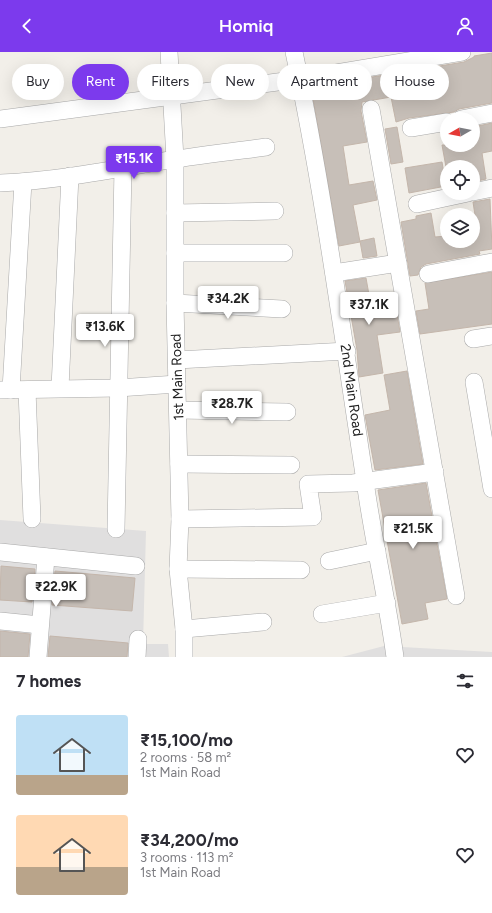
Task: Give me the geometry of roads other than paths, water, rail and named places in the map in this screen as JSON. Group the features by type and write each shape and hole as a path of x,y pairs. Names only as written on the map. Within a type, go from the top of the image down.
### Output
{"street":[{"name":"1st Main Road","path":"168,52 169,64"},
{"name":"2nd Main Road","path":"294,52 297,64"},
{"path":"372,67 462,52"},
{"path":"203,93 277,82"},
{"path":"0,120 149,100"},
{"name":"1st Main Road","path":"171,100 175,159 175,303 179,410 180,519 178,570 184,629 184,657"},
{"name":"2nd Main Road","path":"304,100 347,350 365,482 387,603 395,657"},
{"path":"371,109 456,596"},
{"path":"480,115 492,113"},
{"path":"411,128 440,123"},
{"path":"0,183 23,182 70,176 175,159 266,147"},
{"path":"116,529 123,168"},
{"path":"60,388 70,176"},
{"path":"23,182 13,390 32,519"},
{"path":"480,191 492,188"},
{"path":"418,204 440,199"},
{"path":"175,213 275,211"},
{"path":"175,253 284,253"},
{"path":"334,273 398,262"},
{"path":"428,274 492,262"},
{"path":"175,303 282,309"},
{"path":"473,339 492,336"},
{"path":"177,360 347,350"},
{"path":"474,382 492,489"},
{"path":"13,390 118,388 177,384"},
{"path":"179,410 287,412"},
{"path":"179,464 291,465"},
{"path":"180,519 313,516 308,484 365,482 435,472"},
{"path":"329,561 377,551"},
{"path":"0,552 136,566"},
{"path":"38,657 46,557"},
{"path":"178,570 301,570"},
{"path":"322,614 387,603"},
{"path":"0,621 40,625"},
{"path":"184,629 263,622"},
{"path":"137,657 138,639"}]}
